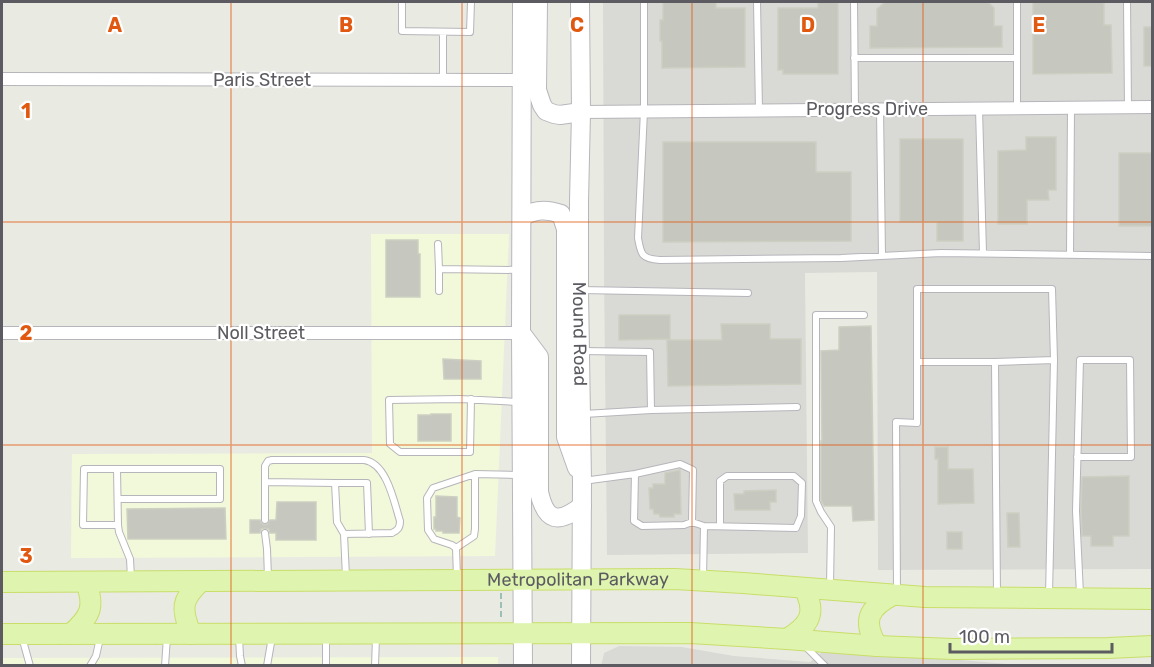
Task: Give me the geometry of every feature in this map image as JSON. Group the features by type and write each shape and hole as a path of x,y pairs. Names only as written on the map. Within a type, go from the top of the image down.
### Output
{"main road":[{"path":"522,2 523,666"},
{"path":"537,2 537,90 542,105 546,111 554,114 581,112"},
{"name":"Mound Road","path":"580,2 581,666"},
{"path":"522,217 530,212 546,210 561,214 566,229 566,437 582,481"},
{"path":"521,333 538,357 539,492 542,506 548,515 555,517 572,514 582,506"},
{"name":"Metropolitan Parkway","path":"2,582 703,580 895,595 1151,599"},
{"path":"71,634 82,624 91,609 86,582"},
{"path":"190,634 184,607 192,590 200,582"},
{"path":"793,639 810,615 810,602 804,588"},
{"path":"877,646 870,632 869,618 876,606 895,595"},
{"path":"11,634 690,633 973,650 1152,646"}],"street":[{"name":"Paris Street","path":"2,79 522,80"},
{"name":"Progress Drive","path":"581,112 1152,107"},
{"name":"Noll Street","path":"2,333 521,333"}],"lane":[{"path":"402,2 402,31 442,32 470,32 471,2"},
{"path":"644,2 644,111 638,238 645,257 651,260 841,258 941,253 1152,256"},
{"path":"757,2 759,110"},
{"path":"854,2 855,110"},
{"path":"1017,2 1017,108"},
{"path":"1127,2 1128,107"},
{"path":"442,32 443,80"},
{"path":"854,58 1017,58"},
{"path":"979,108 983,254"},
{"path":"1070,255 1071,108"},
{"path":"880,109 882,256"},
{"path":"438,244 439,291"},
{"path":"439,268 522,270"},
{"path":"895,595 896,422 917,423 917,289 1052,289 1054,360 1049,598"},
{"path":"579,290 748,293"},
{"path":"830,590 831,527 816,501 816,315 864,315"},
{"path":"580,351 650,352 651,410"},
{"path":"917,362 1054,360"},
{"path":"1077,457 1131,457 1130,360 1080,360 1077,457 1076,511 1080,598"},
{"path":"995,362 997,598"},
{"path":"471,399 470,452 400,452 390,444 389,400 471,399 522,402"},
{"path":"581,414 797,407"},
{"path":"265,520 265,466 268,461 370,461 380,469 388,483 400,526 392,533 344,534"},
{"path":"582,481 635,474 680,464 693,470 692,522"},
{"path":"118,499 220,499 220,469 84,469 83,525 118,525"},
{"path":"117,469 118,525 130,559 131,582"},
{"path":"456,548 434,539 428,530 427,498 433,488 475,474 522,475"},
{"path":"456,548 474,536 476,528 475,474"},
{"path":"635,474 634,521 642,526 684,525 692,522 704,526 796,528 801,516 802,483 794,476 727,476 720,482 720,526"},
{"path":"265,482 367,483 369,534"},
{"path":"335,483 338,522 344,534 346,581"},
{"path":"703,580 704,526"},
{"path":"265,533 268,581"},
{"path":"456,548 457,580"},
{"path":"239,633 243,666"},
{"path":"267,666 272,633"},
{"path":"375,666 376,633"},
{"path":"11,634 30,666"},
{"path":"90,666 96,656 100,634"},
{"path":"165,666 167,634"},
{"path":"326,634 326,666"},
{"path":"793,639 825,666"}],"path":[{"path":"501,590 501,624"}],"shaded area":[{"path":"603,2 1152,2 1152,569 878,570 877,272 805,273 808,553 607,555"},
{"path":"371,234 509,234 495,556 71,558 72,454 372,453"},
{"path":"619,646 682,647 734,656 810,662 822,652 1018,665 601,666 604,653"},
{"path":"498,657 498,665 2,666 2,658"}],"building":[{"path":"663,2 716,2 716,8 745,8 745,67 662,68 660,20 663,20"},
{"path":"818,2 838,2 838,74 783,74 783,70 778,70 778,8 818,8"},
{"path":"885,2 988,2 994,8 994,26 1002,26 1002,47 870,48 870,26 877,26 877,9"},
{"path":"1033,2 1104,2 1104,25 1111,25 1112,73 1033,74"},
{"path":"1144,27 1152,27 1152,66 1144,66"},
{"path":"1026,137 1056,137 1056,190 1048,190 1049,200 1027,200 1027,224 998,224 998,151 1026,150"},
{"path":"900,139 963,139 963,241 937,241 937,222 900,222"},
{"path":"663,142 816,142 816,172 851,172 851,241 663,242"},
{"path":"1119,153 1152,153 1152,226 1119,226"},
{"path":"386,240 418,240 420,297 386,297"},
{"path":"619,315 670,315 670,339 619,340"},
{"path":"721,324 770,324 770,339 801,339 801,384 668,386 667,340 722,340"},
{"path":"871,326 874,520 853,521 852,506 824,506 821,500 821,351 839,350 839,327"},
{"path":"443,359 481,361 481,379 444,379"},
{"path":"451,414 451,441 418,441 418,415"},
{"path":"935,447 948,447 948,469 973,469 974,503 938,504 938,459 935,459"},
{"path":"680,470 681,514 674,514 674,517 660,517 659,514 654,514 653,509 650,509 649,488 653,488 653,484 665,484 665,473"},
{"path":"1129,476 1129,536 1113,536 1113,546 1091,546 1091,536 1082,536 1082,477"},
{"path":"776,490 776,502 770,502 770,510 735,510 734,494 744,494 744,491"},
{"path":"436,496 457,497 457,517 460,518 459,533 443,533 443,531 434,529"},
{"path":"277,502 316,502 316,540 276,540 276,533 270,533 269,529 265,528 261,529 260,533 250,533 250,520 260,520 264,525 270,520 276,520"},
{"path":"225,508 226,539 128,539 127,509"},
{"path":"1007,513 1019,513 1020,547 1008,547"},
{"path":"947,532 962,532 962,549 947,549"}]}
